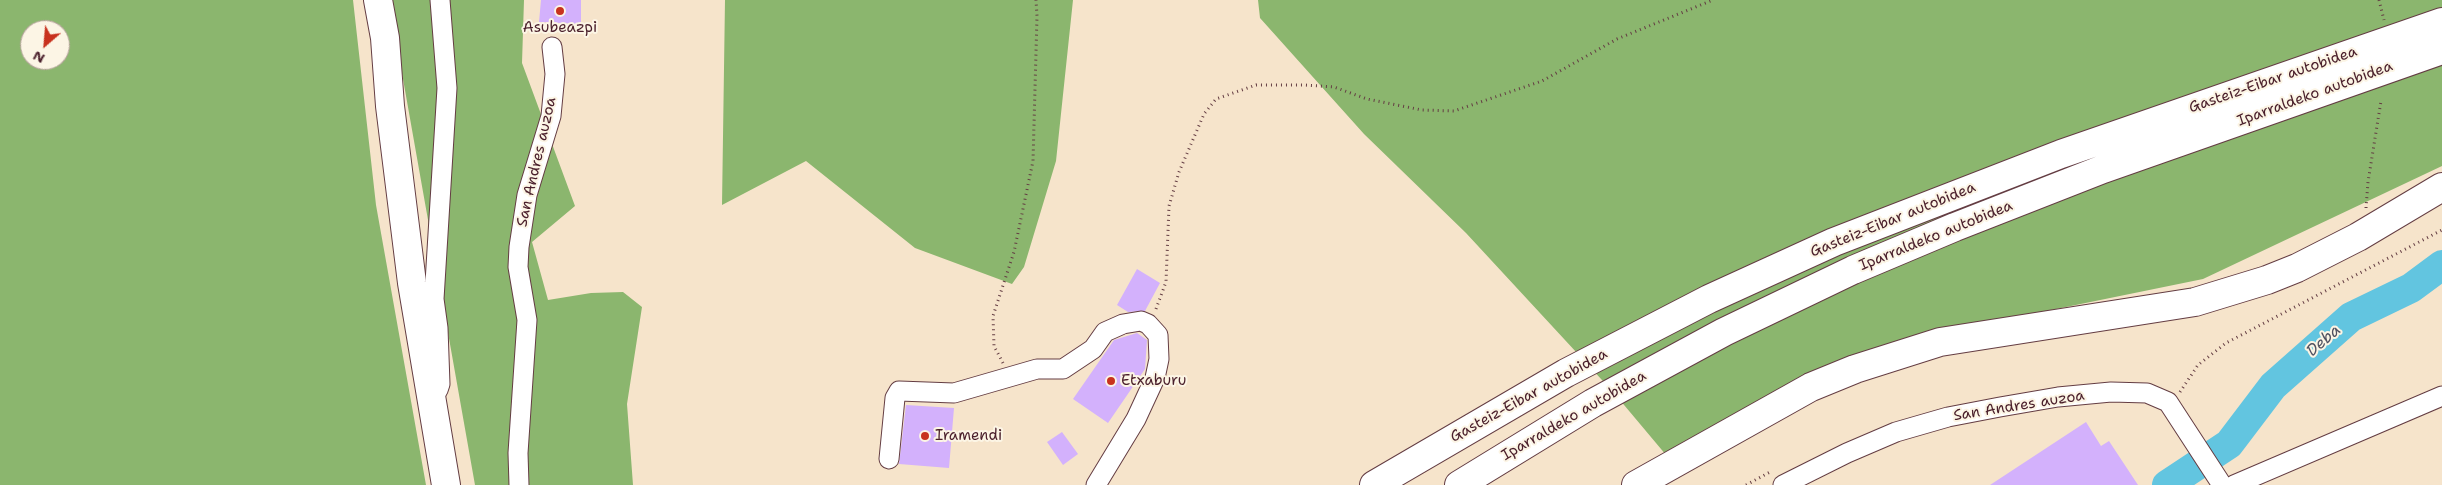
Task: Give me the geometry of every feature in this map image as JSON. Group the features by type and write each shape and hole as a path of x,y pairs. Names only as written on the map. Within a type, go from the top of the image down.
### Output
{"main road":[{"path":"378,0 385,38 390,106 406,238 446,485"},
{"name":"Gasteiz-Eibar autobidea","path":"1374,485 1566,373 1709,299 1834,242 2061,154 2442,22"},
{"name":"Iparraldeko autobidea","path":"1459,485 1593,403 1724,332 1853,270 1955,227 2103,169 2442,50"},
{"path":"1636,485 1811,387 1899,353 1982,334 2195,302 2267,280 2297,268 2365,233 2442,187"}],"street":[{"path":"432,404 440,384 438,328 434,299 447,88 440,0"},
{"name":"San Andres auzoa","path":"519,485 519,448 527,320 518,267 519,247 527,195 551,116 554,74 552,47"},
{"path":"889,459 895,398 899,391 954,393 1038,370 1063,369 1093,349 1105,332 1130,322 1148,324 1158,335 1159,359 1155,378 1136,419 1096,485"},
{"name":"San Andres auzoa","path":"1780,476 1803,477 1847,453 1905,429 1948,417 2058,397 2111,392 2147,393 2168,402 2219,479"},
{"path":"2234,485 2442,396"}],"path":[{"path":"1011,376 994,346 993,316 1014,252 1033,161 1036,0"},
{"path":"1148,324 1161,298 1166,282 1169,206 1179,172 1204,114 1216,98 1256,85 1305,85 1334,87 1367,99 1422,110 1454,111 1542,81 1617,39 1713,0"},
{"path":"2379,0 2384,23"},
{"path":"2365,233 2368,182 2381,101"},
{"path":"2172,392 2178,395 2198,365 2226,343 2442,230"},
{"path":"1746,485 1780,476"}],"green space":[{"path":"0,0 353,0 376,205 426,485 0,485"},
{"path":"389,0 524,0 522,63 575,206 532,242 548,300 591,293 623,292 642,307 627,404 633,485 475,485"},
{"path":"725,0 1073,0 1056,161 1024,267 1012,284 915,248 806,161 722,205"},
{"path":"1258,0 2442,0 2442,166 2203,279 1973,326 1866,352 1682,474 1614,393 1466,233 1364,134 1260,18"}],"building":[{"name":"Asubeazpi","path":"541,0 581,0 581,24 539,22"},
{"path":"1137,269 1160,283 1145,311 1128,312 1117,305"},
{"name":"Etxaburu","path":"1137,333 1147,340 1145,369 1108,423 1073,399 1114,340"},
{"name":"Iramendi","path":"906,405 954,408 949,468 899,464"},
{"path":"2086,422 2101,446 2109,441 2138,485 1990,485"},
{"path":"1062,432 1078,454 1063,465 1047,442"}],"waterway":[{"name":"Deba","path":"2167,485 2229,444 2273,386 2351,317 2411,288 2442,265"}],"place":[{"name":"Asubeazpi","path":"560,11"},
{"name":"Etxaburu","path":"1111,381"},
{"name":"Iramendi","path":"925,436"}]}
